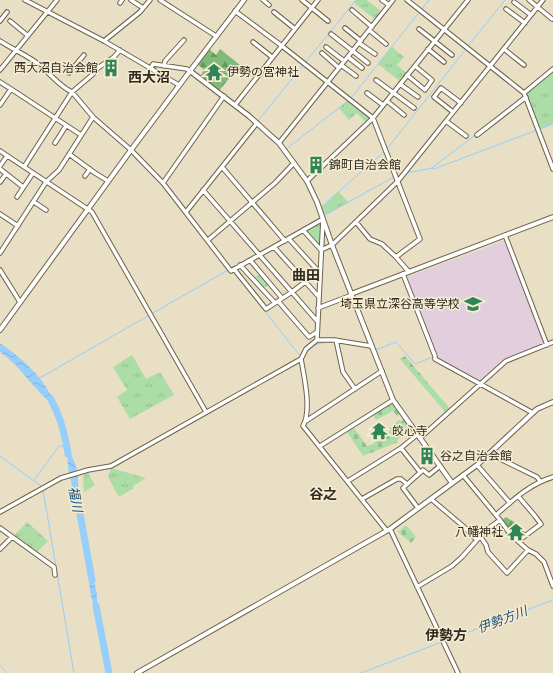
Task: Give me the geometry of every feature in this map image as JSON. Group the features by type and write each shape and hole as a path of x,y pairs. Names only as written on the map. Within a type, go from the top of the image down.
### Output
{"street":[{"path":"25,0 30,1 104,41 179,85"},
{"path":"0,70 56,0"},
{"path":"131,0 143,8"},
{"path":"104,41 143,8 150,0"},
{"path":"160,0 216,36"},
{"path":"165,4 168,0"},
{"path":"0,330 89,210 108,181 244,0"},
{"path":"263,0 269,5"},
{"path":"302,0 328,21"},
{"path":"234,105 318,0"},
{"path":"382,0 389,5"},
{"path":"279,143 393,0"},
{"path":"407,0 525,95 553,169"},
{"path":"307,181 373,118 468,0"},
{"path":"528,0 552,19"},
{"path":"321,250 332,245 398,181 543,0"},
{"path":"514,2 531,15"},
{"path":"506,9 525,23"},
{"path":"352,10 372,27"},
{"path":"235,11 373,118 420,239 396,257"},
{"path":"0,22 8,12"},
{"path":"274,12 295,28"},
{"path":"10,21 27,35"},
{"path":"345,28 375,54"},
{"path":"419,28 452,55"},
{"path":"369,30 386,44"},
{"path":"331,34 368,63"},
{"path":"164,66 165,61 184,40"},
{"path":"0,41 36,62 67,90 72,92 93,118 131,150 163,183 231,271 322,219"},
{"path":"253,42 272,57"},
{"path":"326,47 344,61"},
{"path":"504,49 524,65"},
{"path":"24,167 72,92 98,68 114,57 120,50"},
{"path":"428,50 444,62"},
{"path":"322,53 356,76"},
{"path":"69,73 84,55"},
{"path":"348,57 362,68"},
{"path":"151,68 153,64 187,68 256,122 279,143 294,163 307,181 317,202 322,219 393,400 452,483"},
{"path":"407,75 425,90 432,80 415,66"},
{"path":"477,135 525,95 553,69"},
{"path":"376,80 414,108"},
{"path":"0,82 81,135"},
{"path":"400,84 418,97"},
{"path":"453,112 434,97 441,88 461,103"},
{"path":"0,105 11,89"},
{"path":"367,93 383,105"},
{"path":"163,183 224,96"},
{"path":"387,101 404,115"},
{"path":"0,253 46,182 59,170 93,118"},
{"path":"446,121 466,136"},
{"path":"186,212 256,122"},
{"path":"55,143 66,126"},
{"path":"0,151 92,212 206,412"},
{"path":"69,154 90,170 108,181"},
{"path":"7,156 0,168 23,187"},
{"path":"208,240 253,203 294,163"},
{"path":"222,167 287,240 320,273"},
{"path":"85,176 90,170"},
{"path":"0,182 6,174"},
{"path":"17,196 33,174"},
{"path":"203,190 317,321"},
{"path":"34,202 46,210"},
{"path":"0,214 18,226"},
{"path":"318,308 553,217"},
{"path":"317,340 322,219"},
{"path":"356,222 370,239 382,244 409,272"},
{"path":"303,230 321,250"},
{"path":"505,235 547,345"},
{"path":"274,247 319,297"},
{"path":"250,260 282,298"},
{"path":"240,265 309,337 317,332"},
{"path":"234,269 266,309 305,282"},
{"path":"0,270 20,302"},
{"path":"403,274 435,359 533,413"},
{"path":"0,512 55,481 67,476 111,466 301,359 306,349 317,340 336,340 371,346"},
{"path":"336,340 343,372 355,389"},
{"path":"348,481 419,436 506,361 553,342"},
{"path":"301,359 306,390 306,421 304,426 388,530 458,673"},
{"path":"306,421 382,371"},
{"path":"320,446 393,400"},
{"path":"137,673 388,530 477,465 537,409 553,402"},
{"path":"401,448 420,472"},
{"path":"490,454 536,477 540,481"},
{"path":"477,465 510,503"},
{"path":"418,508 403,488 423,470 430,475 440,466"},
{"path":"463,475 511,535 544,562 553,586"},
{"path":"496,515 518,496 540,481 553,477"},
{"path":"363,499 397,479 401,479 407,484"},
{"path":"518,496 541,524 518,541"},
{"path":"431,499 477,540"},
{"path":"417,587 452,566 480,536 500,520"},
{"path":"0,528 54,567 55,575"},
{"path":"480,536 486,545 488,552 507,573 528,550"},
{"path":"0,549 12,537"}],"shaded area":[{"name":"埼玉県立深谷高等学校","path":"507,240 547,345 506,361 481,384 435,359 405,278"}],"green space":[{"path":"356,0 367,0 383,13 377,21 354,3"},
{"path":"392,47 404,57 397,65 408,74 401,82 378,64"},
{"path":"208,48 216,55 220,49 240,65 218,92 199,78 204,70 196,63"},
{"path":"553,69 553,124 539,129 524,93"},
{"path":"350,99 373,118 367,124 357,113 349,120 339,108"},
{"path":"339,192 348,202 322,217 319,209"},
{"path":"323,219 321,250 303,230"},
{"path":"261,273 270,284 263,289 253,279"},
{"path":"132,355 146,379 160,372 174,395 130,419 117,397 127,390 113,367"},
{"path":"405,356 451,410 447,414 400,359"},
{"path":"392,402 400,414 397,416 393,411 376,420 373,415"},
{"path":"404,419 411,429 397,440 398,442 363,456 347,432 354,428 367,446 373,444 390,431 389,429 399,420 401,421"},
{"path":"111,468 146,478 133,486 134,488 119,497 108,477"},
{"path":"88,473 95,485 84,492 83,475"},
{"path":"506,517 516,523 527,535 518,541 501,521"},
{"path":"27,522 48,541 36,553 13,537"},
{"path":"406,525 416,537 411,543 398,532"}],"water":[{"path":"0,343 20,358 38,376 48,391 55,406 8,358 0,352"},
{"path":"67,446 77,470 77,497 69,472"},
{"path":"90,570 96,592 97,615 90,593"}],"waterway":[{"path":"257,122 356,0"},
{"path":"351,98 429,0"},
{"path":"468,46 505,0"},
{"path":"320,208 386,150 466,49"},
{"path":"526,94 553,72"},
{"path":"496,118 523,96"},
{"path":"285,150 349,100"},
{"path":"432,168 434,169 553,124"},
{"path":"406,173 432,168 475,135"},
{"path":"323,216 394,177"},
{"path":"285,238 320,218"},
{"path":"259,253 282,240"},
{"path":"231,268 256,254"},
{"path":"38,379 228,270"},
{"path":"233,271 301,357"},
{"path":"306,354 310,348 322,343 330,342"},
{"path":"374,348 378,349 396,342 415,364 433,357"},
{"path":"307,380 308,395"},
{"name":"福川","path":"50,398 62,425 68,454"},
{"path":"307,422 306,426 348,479"},
{"path":"34,480 59,446 67,446"},
{"path":"0,456 41,486"},
{"path":"350,482 359,493"},
{"name":"福川","path":"74,488 77,497 92,580"},
{"path":"43,490 74,673"},
{"name":"伊勢方川","path":"445,641 553,600"},
{"name":"福川","path":"96,606 109,673"},
{"name":"伊勢方川","path":"361,673 442,642"},
{"path":"0,665 7,673"}],"place":[{"name":"西大沼自治会館","path":"111,68"},
{"name":"伊勢の宮神社","path":"214,72"},
{"name":"錦町自治会館","path":"316,165"},
{"name":"埼玉県立深谷高等学校","path":"473,304"},
{"name":"皎心寺","path":"379,431"},
{"name":"谷之自治会館","path":"427,456"},
{"name":"八幡神社","path":"516,532"}],"district":[{"name":"西大沼","path":"149,77"},
{"name":"曲田","path":"306,275"},
{"name":"谷之","path":"323,494"},
{"name":"伊勢方","path":"446,635"}]}
